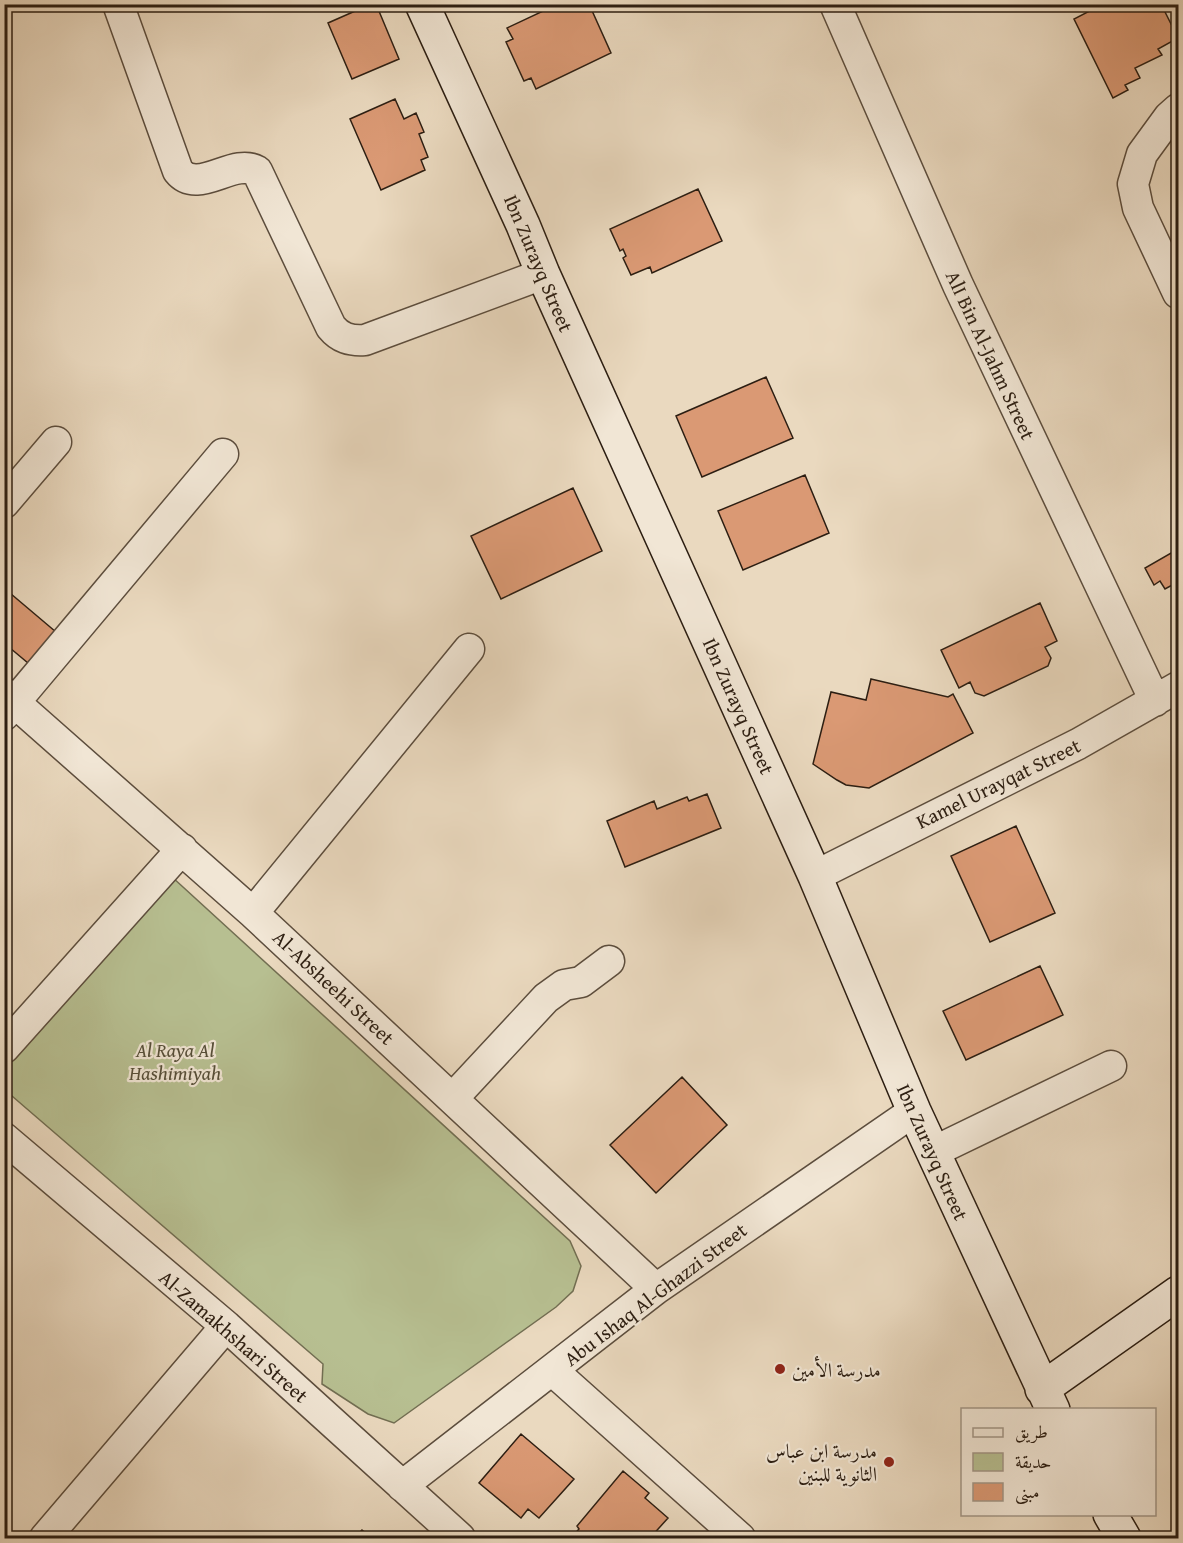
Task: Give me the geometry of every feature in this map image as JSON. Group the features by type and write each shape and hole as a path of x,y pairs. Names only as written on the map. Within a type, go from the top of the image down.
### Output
{"street":[{"path":"118,4 178,171 183,177 195,180 245,167 257,171 331,327 337,334 353,341 365,340 543,274"},
{"name":"Ibn Zurayq Street","path":"422,4 524,225 543,274 815,876 914,1111 1048,1399"},
{"name":"AlI Bin Al-Jahm Street","path":"835,4 958,285 1167,694"},
{"path":"1179,109 1169,117 1142,154 1133,184 1138,208 1179,293"},
{"path":"4,503 56,442"},
{"path":"8,704 223,454"},
{"path":"253,913 469,649"},
{"name":"Kamel Urayqat Street","path":"815,876 1078,744 1167,694"},
{"name":"Al-Absheehi Street","path":"8,704 182,849 253,913 656,1289"},
{"path":"4,1048 182,849"},
{"path":"453,1098 546,998 564,985 581,982 609,961"},
{"path":"933,1152 1111,1066"},
{"name":"Abu Ishaq Al-Ghazzi Street","path":"402,1486 656,1289 914,1111"},
{"name":"Al-Zamakhshari Street","path":"4,1138 226,1326 460,1539"},
{"path":"1048,1399 1179,1293"},
{"path":"45,1539 226,1326"},
{"path":"553,1371 740,1539"},
{"path":"1111,1516 1124,1539"}],"green space":[{"name":"Al Raya Al Hashimiyah","path":"160,866 570,1241 581,1266 573,1291 556,1307 394,1423 368,1414 322,1384 323,1364 5,1090 5,1043"}],"building":[{"path":"371,4 376,4 399,59 352,79 328,23"},
{"path":"558,4 589,4 611,53 536,89 531,78 524,81 506,42 513,39 507,28"},
{"path":"1103,4 1161,4 1178,38 1158,49 1162,55 1135,68 1140,78 1125,85 1128,90 1113,98 1074,19"},
{"path":"395,99 404,119 416,113 424,132 419,134 428,157 421,160 425,170 381,190 350,119"},
{"path":"698,189 722,241 652,273 650,267 631,275 623,258 626,256 623,249 620,251 610,229"},
{"path":"766,377 793,438 702,477 676,416"},
{"path":"805,475 829,533 743,570 718,511"},
{"path":"573,488 602,551 501,599 471,536"},
{"path":"1178,549 1178,586 1176,588 1174,584 1165,589 1160,581 1154,585 1145,568"},
{"path":"4,588 56,632 28,663 4,643"},
{"path":"1040,603 1057,641 1045,647 1051,658 1048,666 984,696 975,693 970,682 959,688 941,650"},
{"path":"871,679 948,697 953,694 973,733 869,788 846,785 813,764 831,692 866,700"},
{"path":"707,794 721,828 625,867 607,821 654,801 657,809 687,797 689,801"},
{"path":"1016,826 1055,913 990,942 951,856"},
{"path":"1040,966 1063,1015 966,1060 943,1011"},
{"path":"682,1077 727,1125 656,1193 610,1145"},
{"path":"521,1434 574,1479 539,1518 528,1509 521,1518 479,1483"},
{"path":"623,1471 649,1493 645,1498 668,1518 650,1538 571,1538 579,1529 577,1526"},
{"path":"362,1530 372,1538 354,1538"}],"place":[{"name":"مدرسة الأمين","path":"780,1369"},
{"name":"مدرسة ابن عباس الثانوية للبنين","path":"889,1462"}]}
